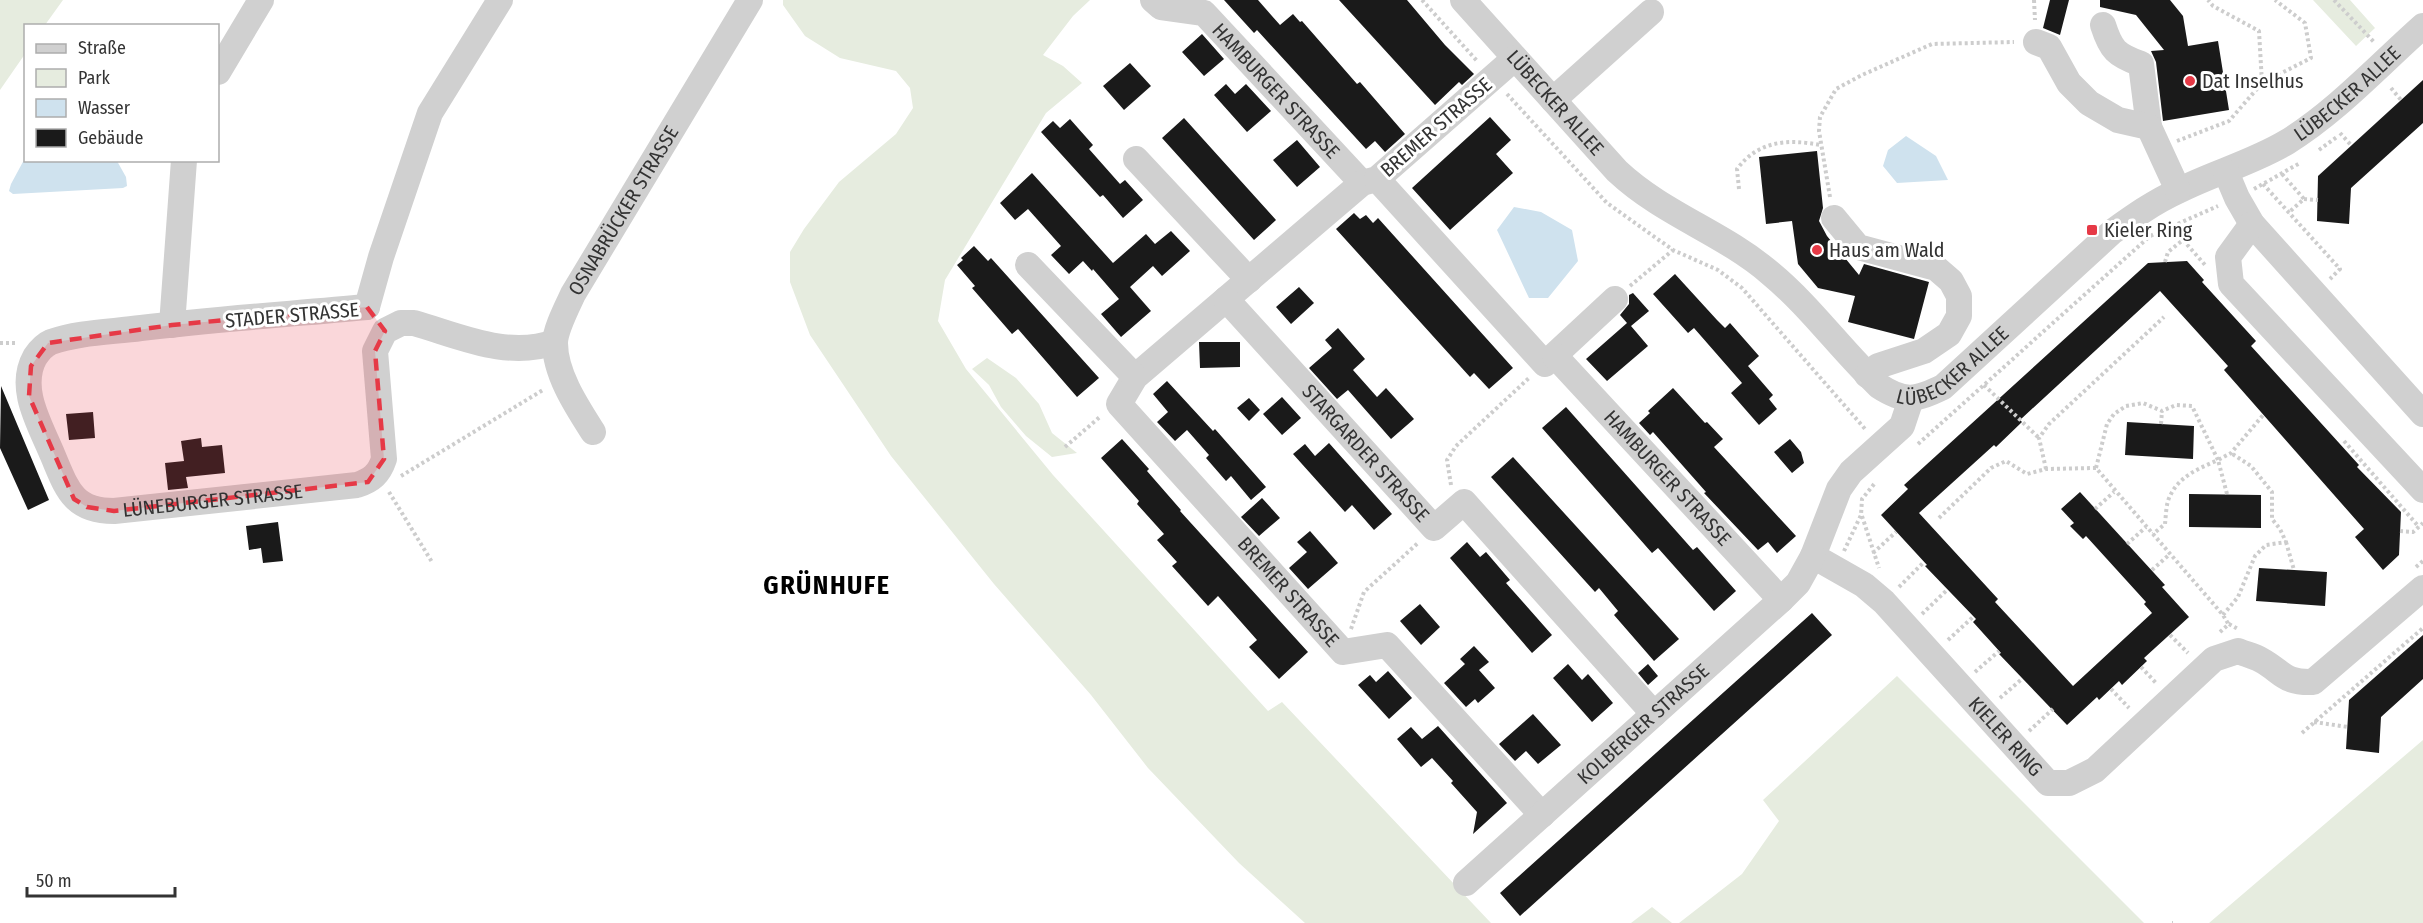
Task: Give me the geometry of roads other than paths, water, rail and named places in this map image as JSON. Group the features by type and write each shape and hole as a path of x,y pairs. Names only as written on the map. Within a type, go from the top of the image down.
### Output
{"street":[{"path":"219,70 261,0"},
{"path":"367,307 381,257 430,114 500,0"},
{"name":"OSNABRÜCKER STRASSE","path":"555,342 573,294 750,0"},
{"name":"HAMBURGER STRASSE","path":"1154,0 1161,7 1204,13 1550,360 1781,600"},
{"name":"LÜBECKER ALLEE","path":"1463,0 1617,171 1637,190 1669,211 1742,251 1771,273 1867,375 1893,395 1911,399 1925,396 1943,387 2112,232 2139,212 2178,190 2226,172 2286,142 2319,118 2423,26"},
{"path":"1553,100 1651,12"},
{"path":"2103,25 2110,46 2122,57 2141,64 2155,138 2178,190"},
{"path":"2036,42 2049,47 2069,83 2089,104 2155,138"},
{"name":"BREMER STRASSE","path":"1515,58 1135,377 1119,404 1343,652 1387,645 1542,815"},
{"path":"1136,159 1249,280"},
{"path":"172,325 184,162"},
{"path":"2226,172 2252,224 2423,414"},
{"path":"1834,218 1858,247 1936,268 1951,280 1959,296 1959,316 1949,334 1924,351 1878,366 1867,375"},
{"path":"2252,224 2228,257 2231,284 2423,490"},
{"path":"1028,265 1135,377"},
{"name":"STARGARDER STRASSE","path":"1226,299 1434,528 1464,502 1654,714"},
{"path":"1550,360 1615,299"},
{"name":"STADER STRASSE","path":"48,343 72,336 367,307 385,331 401,323 414,323 496,347 540,347 555,342"},
{"name":"LÜNEBURGER STRASSE","path":"48,343 42,348 31,366 27,380 29,396 64,482 74,499 87,507 101,511 114,511 357,485 379,479 385,451 375,351 385,331"},
{"path":"555,342 562,378 571,398 593,432"},
{"path":"1813,556 1839,489 1851,472 1902,426 1911,399"},
{"name":"KOLBERGER STRASSE","path":"1466,883 1781,600 1798,583 1813,556"},
{"name":"KIELER RING","path":"1813,556 1864,585 1884,602 2048,783 2069,783 2095,770 2214,659 2241,642 2287,679 2297,683 2313,682 2419,578"}],"water":[{"path":"1906,136 1936,156 1948,180 1897,183 1883,166 1888,150"},
{"path":"24,160 24,162 118,162 126,177 127,186 13,194 9,191"},
{"path":"1514,207 1541,212 1572,230 1578,261 1548,298 1529,298 1497,230"}],"place":[{"name":"Dat Inselhus","path":"2190,81"},
{"name":"Kieler Ring","path":"2092,230"},
{"name":"Haus am Wald","path":"1817,250"}],"district":[{"name":"GRÜNHUFE","path":"827,585"}]}
